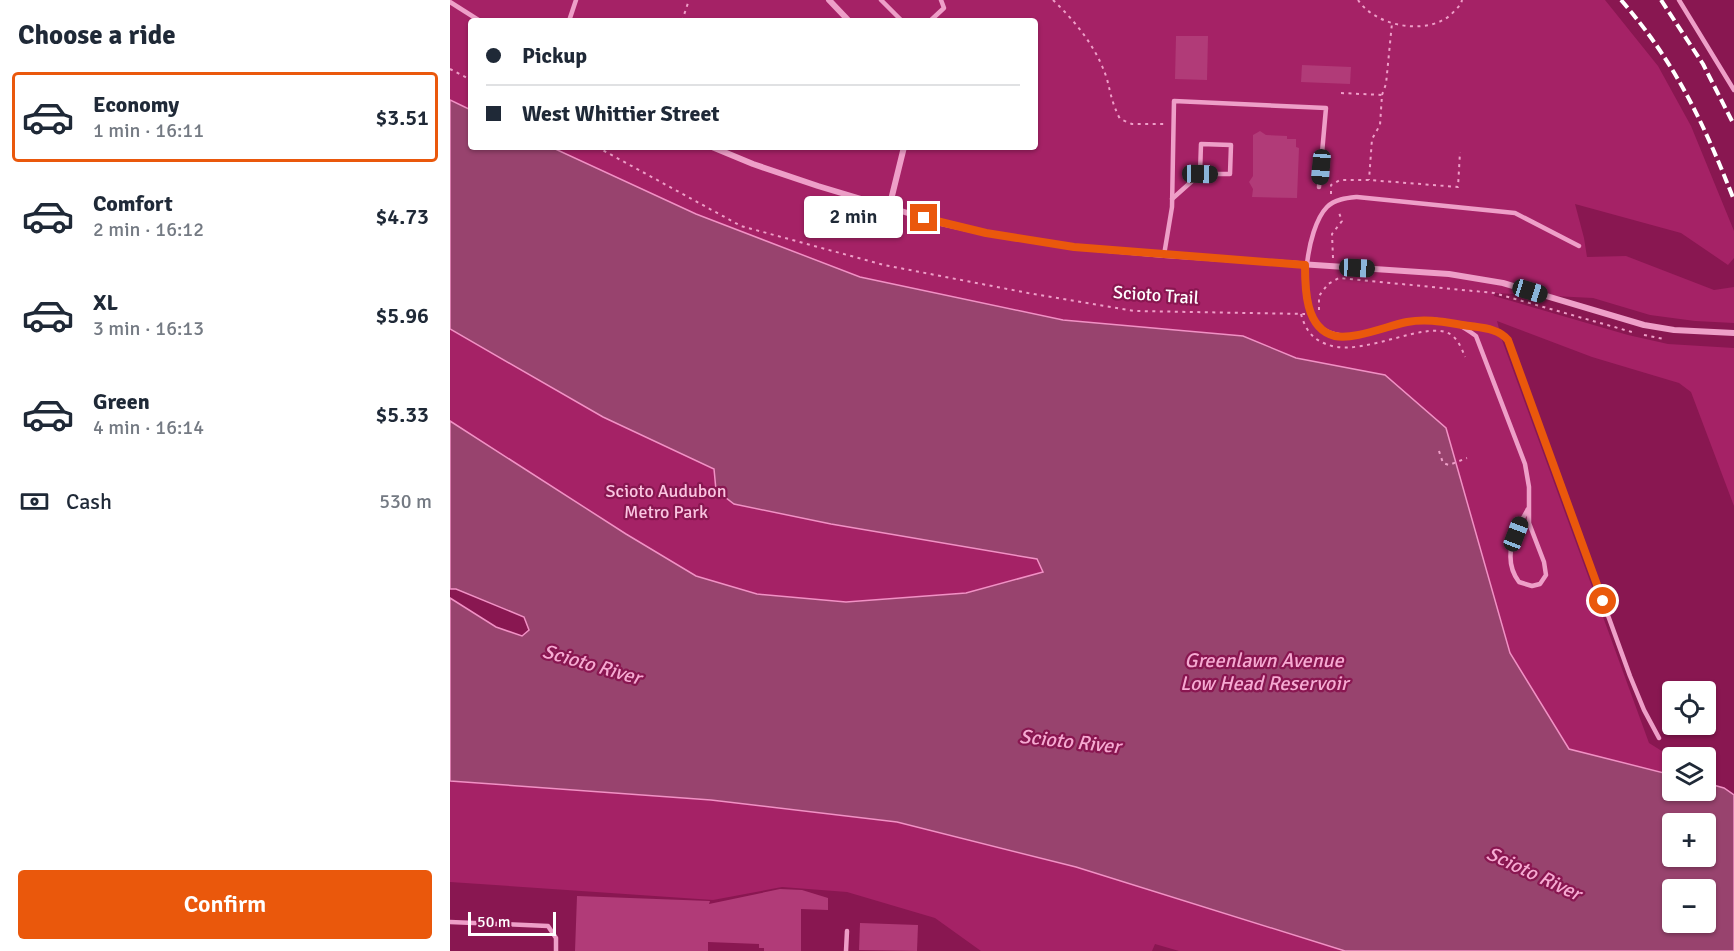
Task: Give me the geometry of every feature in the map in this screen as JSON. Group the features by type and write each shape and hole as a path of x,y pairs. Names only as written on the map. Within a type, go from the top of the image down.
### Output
{"street":[{"path":"829,0 846,18"},
{"path":"719,150 764,168 889,208 941,224 986,233 1074,247 1164,255 1449,274 1530,291 1644,325 1674,330 1734,333"},
{"path":"889,208 903,150"}],"lane":[{"path":"570,18 576,0"},
{"path":"881,0 899,18"},
{"path":"933,18 944,8 941,0"},
{"path":"1679,0 1734,90"},
{"path":"450,2 475,18"},
{"path":"1164,255 1172,200 1174,101 1326,108 1319,187"},
{"path":"1172,200 1200,174 1230,174 1231,145 1202,144 1200,174"},
{"path":"1579,246 1515,213 1357,196 1343,198 1329,204 1319,216 1305,265 1305,281 1311,315 1321,328 1335,336 1353,335 1407,322 1432,320 1497,331 1508,340 1630,676 1659,738"},
{"path":"1458,324 1476,336 1525,464 1532,533 1541,551 1546,575 1540,584 1532,586 1519,582 1510,567 1509,556 1520,522 1528,509"},
{"path":"450,922 548,926 556,938 556,951"},
{"path":"846,951 847,932"}],"path":[{"path":"683,18 689,0"},
{"path":"1053,0 1069,15 1097,54 1107,78 1112,102 1120,119 1132,124 1173,123"},
{"path":"1358,0 1361,6 1385,22 1416,27 1443,20 1461,4 1462,0"},
{"path":"1369,180 1372,140 1380,125 1392,23"},
{"path":"450,69 468,78"},
{"path":"1341,93 1382,95"},
{"name":"Scioto Trail","path":"602,150 741,226 884,265 1135,311 1311,315"},
{"path":"1311,315 1320,310 1319,296 1328,284 1339,279 1494,292 1633,332"},
{"path":"1301,314 1304,326 1313,338 1338,347 1373,345 1426,331 1439,330 1451,334 1458,342 1465,357"},
{"path":"1641,334 1672,340"},
{"path":"1439,451 1443,463 1449,465 1467,458"}],"green space":[{"path":"450,0 1605,0 1658,66 1691,126 1734,231 1734,258 1728,265 1681,233 1575,204 1587,257 1626,256 1714,290 1734,287 1734,323 1650,315 1593,298 1494,293 1494,296 1628,335 1668,344 1734,348 1734,506 1691,392 1679,383 1592,357 1497,321 1649,743 1662,751 1662,773 1569,750 1510,653 1446,428 1385,375 1296,358 1243,336 1063,320 860,277 696,214 557,150 1038,150 1038,18 468,18 468,109 450,100"},
{"name":"Scioto Audubon Metro Park","path":"450,329 603,417 714,469 716,490 1038,559 1043,572 966,593 846,602 757,594 696,576 450,421"},
{"path":"450,781 711,800 897,822 1076,867 1345,951 1179,951 1155,944 1152,951 981,951 935,918 847,892 782,887 713,900 450,882"}],"water":[{"name":"Greenlawn Avenue Low Head Reservoir","path":"450,100 468,109 468,150 557,150 696,214 860,277 1063,320 1243,336 1296,358 1385,375 1446,428 1510,653 1569,749 1662,772 1662,801 1716,801 1716,786 1734,795 1734,951 1345,951 1076,867 897,822 711,800 450,781 450,598 496,627 522,636 529,630 524,617 456,589 450,589 450,421 696,576 757,594 846,602 966,593 1043,572 1037,559 831,524 734,504 716,490 714,469 603,417 450,329"}],"building":[{"path":"1176,36 1208,36 1207,80 1175,79"},
{"path":"1302,65 1351,67 1350,84 1301,82"},
{"path":"1260,131 1266,135 1296,139 1296,147 1299,148 1297,198 1252,197 1253,189 1249,182 1253,176 1253,135"},
{"path":"780,889 802,890 828,898 828,910 801,909 801,951 764,951 764,948 759,948 759,944 708,942 708,951 575,951 577,896 710,901 709,904"},
{"path":"860,923 918,925 917,951 859,950"}],"railway":[{"path":"1621,0 1658,47 1687,95 1734,200"},
{"path":"1661,0 1703,64 1734,125"}],"route":[{"path":"924,218 941,224 986,233 1074,247 1305,265 1305,281 1311,315 1321,328 1335,336 1353,335 1407,322 1432,320 1497,331 1508,340 1603,601"}],"water label":[{"name":"Scioto River","path":"592,664"},
{"name":"Scioto River","path":"1070,741"},
{"name":"Scioto River","path":"1534,873"}]}
